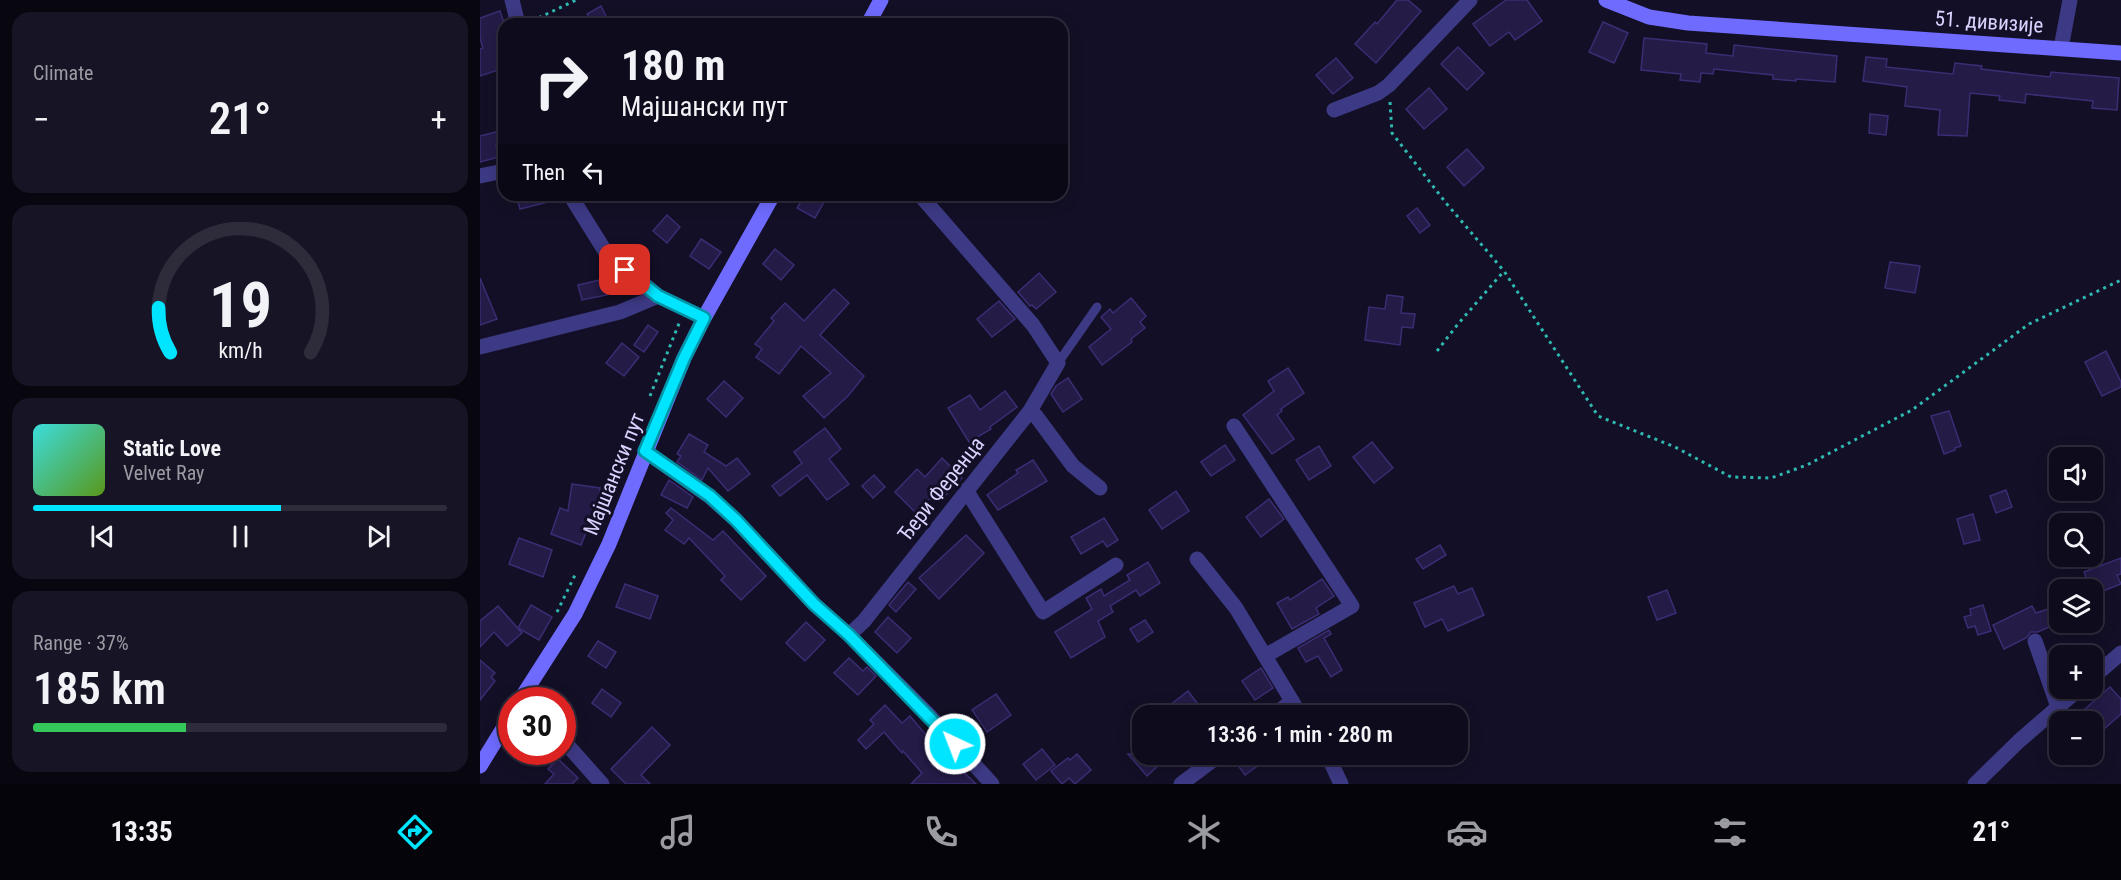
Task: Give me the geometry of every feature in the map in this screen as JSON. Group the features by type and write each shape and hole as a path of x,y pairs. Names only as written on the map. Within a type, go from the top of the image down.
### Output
{"street":[{"path":"512,0 516,18"},
{"path":"871,18 881,0"},
{"path":"1334,110 1378,93 1389,85 1470,0"},
{"name":"51. дивизије","path":"1606,0 1649,17 1688,23 2121,53"},
{"path":"2061,48 2070,0"},
{"path":"480,176 498,172"},
{"path":"574,201 605,251 658,296 704,318"},
{"name":"Мајшански пут","path":"528,687 575,614 609,544 684,358 770,201"},
{"path":"925,201 1033,325 1058,363"},
{"path":"480,347 620,312 658,296"},
{"name":"Ђери Ференца","path":"849,635 864,621 1030,411 1058,363"},
{"path":"1030,411 1073,466 1100,488"},
{"path":"1234,426 1352,606 1265,656"},
{"path":"645,451 710,496 736,520 814,604 849,635 992,784"},
{"path":"966,490 1043,612 1116,565"},
{"path":"1197,559 1236,608 1294,705"},
{"path":"2035,641 2058,707"},
{"path":"2103,669 2121,653"},
{"path":"1975,784 2019,741 2067,699"},
{"path":"1287,705 1292,701"},
{"path":"480,766 498,737"},
{"path":"576,755 602,784"},
{"path":"1180,784 1206,765"},
{"path":"1332,765 1341,784"}],"lane":[{"path":"1058,363 1097,307"}],"path":[{"path":"539,18 576,0"},
{"path":"1389,85 1392,133 1446,203 1504,271 1598,416 1675,447 1731,477 1771,478 1807,465 1912,410 2029,324 2121,280"},
{"path":"1437,351 1504,271"},
{"path":"649,399 680,321 688,311"},
{"path":"556,613 578,570"}],"building":[{"path":"1397,0 1408,0 1421,11 1376,63 1355,44 1375,22 1377,24"},
{"path":"1506,0 1527,0 1542,21 1515,40 1509,32 1490,46 1473,24"},
{"path":"601,6 607,18 589,18 587,14"},
{"path":"500,11 502,18 498,18 498,70 480,76 480,49 483,48 480,38 480,18"},
{"path":"1603,22 1628,33 1614,63 1589,52"},
{"path":"1644,38 1707,44 1706,53 1733,56 1734,45 1837,56 1835,82 1773,79 1773,75 1714,69 1713,74 1701,73 1700,82 1680,80 1681,74 1641,70"},
{"path":"1458,47 1484,73 1467,90 1441,64"},
{"path":"1866,57 1887,59 1886,67 1953,74 1955,63 1982,66 1981,69 2050,77 2051,72 2119,78 2117,110 2092,108 2093,101 2026,94 2025,103 1999,100 2000,96 1970,93 1967,136 1938,135 1940,110 1905,106 1907,87 1863,81"},
{"path":"1336,58 1353,78 1333,94 1316,75"},
{"path":"1429,88 1447,109 1424,129 1406,109"},
{"path":"1870,114 1888,116 1886,135 1869,133"},
{"path":"498,132 498,144 496,145 498,157 480,162 480,136"},
{"path":"1467,149 1484,168 1464,186 1447,167"},
{"path":"518,201 552,201 520,209"},
{"path":"801,201 825,201 815,218 797,208"},
{"path":"1417,208 1430,225 1420,233 1407,216"},
{"path":"667,215 680,227 667,243 653,231"},
{"path":"701,239 721,252 709,269 690,256"},
{"path":"775,249 794,265 781,280 763,264"},
{"path":"1890,262 1920,266 1915,293 1885,288"},
{"path":"1039,273 1056,292 1036,309 1030,306 1018,292"},
{"path":"480,278 497,319 480,325"},
{"path":"604,279 607,295 582,300 578,285"},
{"path":"834,289 849,303 820,335 864,376 848,396 824,418 803,396 831,373 801,346 779,374 756,357 762,349 755,344 774,321 771,318 785,303 804,321"},
{"path":"1387,295 1403,297 1401,313 1415,314 1413,328 1402,327 1400,345 1365,340 1369,307 1385,309"},
{"path":"1131,298 1146,316 1140,322 1145,328 1131,339 1132,342 1102,365 1089,347 1111,329 1101,317 1110,309 1113,313"},
{"path":"999,301 1015,319 992,337 977,319"},
{"path":"648,325 658,332 644,352 634,345"},
{"path":"622,343 639,357 624,376 606,363"},
{"path":"2106,351 2121,382 2121,387 2102,396 2085,362"},
{"path":"1288,368 1304,393 1281,409 1282,411 1277,415 1294,439 1272,454 1243,415 1274,391 1268,381"},
{"path":"1068,378 1082,399 1063,412 1051,394 1056,386"},
{"path":"724,381 743,398 726,417 707,399"},
{"path":"1005,391 1017,407 990,427 991,429 969,442 948,408 970,395 980,410"},
{"path":"1949,411 1961,446 1944,454 1931,416"},
{"path":"825,428 841,449 829,459 849,484 827,500 807,475 780,496 772,486 802,463 794,452"},
{"path":"689,434 708,445 704,452 726,466 737,458 750,474 728,491 708,468 702,480 677,462 681,456 677,454"},
{"path":"1372,442 1393,468 1374,483 1353,457"},
{"path":"1225,445 1235,460 1211,476 1201,462"},
{"path":"1319,446 1331,466 1309,480 1296,460"},
{"path":"942,458 962,478 946,495 939,489 916,513 895,492 917,469 925,477"},
{"path":"1033,460 1047,481 998,510 987,495 1018,473 1016,470"},
{"path":"874,475 885,487 873,498 862,486"},
{"path":"669,480 693,497 687,508 661,495"},
{"path":"572,484 600,488 597,506 581,545 551,534 560,508 568,511"},
{"path":"2006,490 2012,507 1996,513 1990,496"},
{"path":"1176,491 1189,511 1162,529 1149,510"},
{"path":"1269,499 1284,519 1261,537 1246,517"},
{"path":"671,508 713,540 723,531 766,576 741,600 721,580 725,576 689,538 684,544 665,530 673,520 666,513"},
{"path":"1973,514 1980,540 1964,544 1957,519"},
{"path":"1104,518 1118,540 1107,547 1103,541 1081,554 1071,537"},
{"path":"966,535 984,553 939,599 919,578"},
{"path":"519,538 552,550 543,577 509,564"},
{"path":"1440,545 1446,555 1423,569 1416,559"},
{"path":"2121,558 2121,574 2117,575 2121,584 2103,591 2103,579 2087,579 2084,572 2103,567 2103,565"},
{"path":"1148,562 1160,583 1140,596 1136,590 1110,606 1113,612 1098,621 1105,637 1071,658 1055,632 1092,609 1086,598 1101,589 1104,596 1130,580 1127,575"},
{"path":"1322,579 1334,596 1316,608 1319,614 1292,629 1277,603 1288,597 1290,600"},
{"path":"908,582 916,589 896,612 889,605"},
{"path":"625,584 658,596 650,619 616,607"},
{"path":"1454,586 1458,594 1472,588 1484,615 1448,631 1442,619 1425,627 1414,603"},
{"path":"1667,590 1676,613 1657,620 1648,597"},
{"path":"531,605 552,617 539,640 518,628"},
{"path":"1983,605 1991,631 1978,635 1975,626 1968,628 1964,617 1971,615 1970,609"},
{"path":"498,606 522,633 507,646 494,632 480,647 480,621"},
{"path":"2032,606 2036,613 2049,609 2049,627 2038,632 2031,632 2026,638 2004,649 1993,625"},
{"path":"888,617 911,638 897,653 875,632"},
{"path":"1145,620 1153,632 1138,642 1130,629"},
{"path":"806,622 825,640 805,661 786,643"},
{"path":"1329,630 1331,634 1324,638 1342,670 1331,677 1318,656 1306,662 1298,648"},
{"path":"598,641 616,652 606,668 588,656"},
{"path":"849,658 863,671 867,667 876,676 858,695 834,673"},
{"path":"480,660 495,673 491,677 495,681 480,700"},
{"path":"1261,668 1273,688 1255,700 1242,681"},
{"path":"2110,687 2121,699 2121,714 2104,729 2103,711 2085,709 2096,699 2103,699 2103,693"},
{"path":"602,689 621,703 611,717 592,703"},
{"path":"1188,691 1199,705 1170,705"},
{"path":"996,694 1011,715 987,732 972,710"},
{"path":"885,705 902,723 910,716 948,761 950,759 976,784 911,784 922,773 884,732 866,749 858,740 874,724 870,720"},
{"path":"652,727 670,745 641,775 650,784 626,784 611,769"},
{"path":"1042,749 1055,765 1036,780 1023,764"},
{"path":"1077,754 1091,770 1075,784 1069,778 1062,784 1051,771"},
{"path":"552,765 564,765 578,778 572,784 545,784 554,774 548,769"},
{"path":"1138,765 1159,765 1147,776"},
{"path":"1238,765 1259,765 1245,775"}],"route":[{"path":"625,270 658,296 704,318 684,358 645,451 710,496 736,520 814,604 849,635 955,744"}]}
